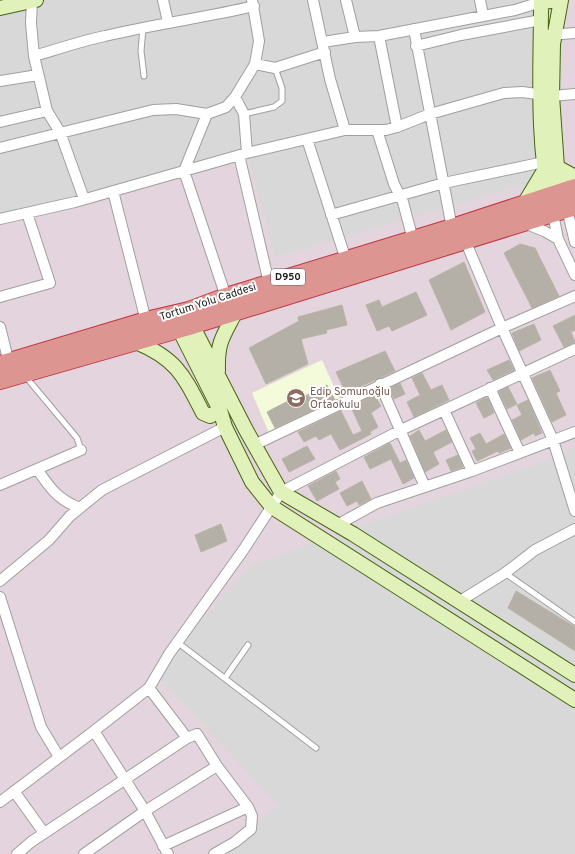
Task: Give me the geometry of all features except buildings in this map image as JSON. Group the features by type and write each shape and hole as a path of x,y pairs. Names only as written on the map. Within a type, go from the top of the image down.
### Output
{"highway":[{"name":"Tortum Yolu Caddesi","path":"231,304 269,283 412,240 524,223 563,201"},
{"name":"Tortum Yolu Caddesi","path":"0,380 136,342 184,320 231,304 458,234 524,204 563,201"},
{"name":"Tortum Yolu Caddesi","path":"4,364 146,321 184,320"}],"main road":[{"path":"0,8 34,0"},
{"path":"548,35 541,20 541,2 561,0 548,35 546,96 549,166 563,201"},
{"path":"549,166 575,177"},
{"path":"524,204 549,166"},
{"path":"218,375 217,352 231,304"},
{"path":"184,320 218,375 252,482 272,507 575,700"},
{"path":"184,320 220,410 254,445 281,492 460,601 575,675"},
{"path":"136,342 152,348 182,373 203,413 210,416 220,410"}],"street":[{"path":"34,0 31,23 34,56 47,111 60,132 84,199"},
{"path":"163,0 168,22"},
{"path":"313,0 345,130"},
{"path":"346,0 355,37"},
{"path":"480,0 482,15"},
{"path":"323,42 355,37 379,36 414,28 515,10 541,2"},
{"path":"0,148 154,110 176,109 207,114 226,107 235,97 255,64 259,41 253,3 207,17 168,22 104,36 34,56"},
{"path":"416,46 461,35 541,20"},
{"path":"414,28 416,46 444,183 458,234 524,373 553,440 575,511"},
{"path":"548,35 575,33"},
{"path":"379,36 397,128"},
{"path":"255,64 275,68 325,52"},
{"path":"0,82 38,75"},
{"path":"0,219 84,199 243,154 345,130 377,130 397,128 430,114 504,93 522,92 546,96 575,94"},
{"path":"235,97 244,114 243,154 269,283"},
{"path":"0,122 47,111"},
{"path":"207,114 184,171 231,304"},
{"path":"377,130 394,184 403,202 412,240"},
{"path":"307,139 346,260"},
{"path":"331,215 400,194 444,183 549,166"},
{"path":"113,191 146,321"},
{"path":"563,201 575,239 572,260 575,275"},
{"path":"558,239 563,201"},
{"path":"0,297 50,283 27,213"},
{"path":"524,223 544,231 558,239 572,260"},
{"path":"254,445 380,384 575,296"},
{"path":"0,327 4,364"},
{"path":"0,802 150,688 177,642 244,549 281,492 401,430 575,348"},
{"path":"380,384 425,487"},
{"path":"490,388 520,453"},
{"path":"444,410 472,472"},
{"path":"0,581 49,540 80,508 102,490 115,482 233,423"},
{"path":"337,525 377,503 472,472 575,432"},
{"path":"0,486 81,450"},
{"path":"37,469 52,490 65,502 80,508"},
{"path":"460,601 505,573 535,550 575,529"},
{"path":"0,597 41,727 58,757"},
{"path":"150,688 187,738"},
{"path":"94,731 145,811 165,850 248,807"},
{"path":"17,854 44,833 187,738 197,734 216,766 248,807 252,816 251,829 235,842 214,854"},
{"path":"84,854 145,811 216,766"},
{"path":"14,791 44,833"}],"lane":[{"path":"143,28 141,51 144,76"},
{"path":"244,114 274,107 282,101 282,88 275,68"},
{"path":"24,374 77,438 81,450"},
{"path":"505,573 575,622"},
{"path":"177,642 316,748"},
{"path":"225,678 248,644"}],"shaded area":[{"path":"0,0 575,0 575,854 0,854"},
{"path":"564,0 575,0 575,447 552,458 251,565 154,673 279,806 205,854 0,854 0,222 247,153 275,257 560,175"},
{"name":"Edip Somunoğlu Ortaokulu","path":"322,360 341,402 269,433 252,393"}],"place":[{"name":"Edip Somunoğlu Ortaokulu","path":"296,398"}]}
